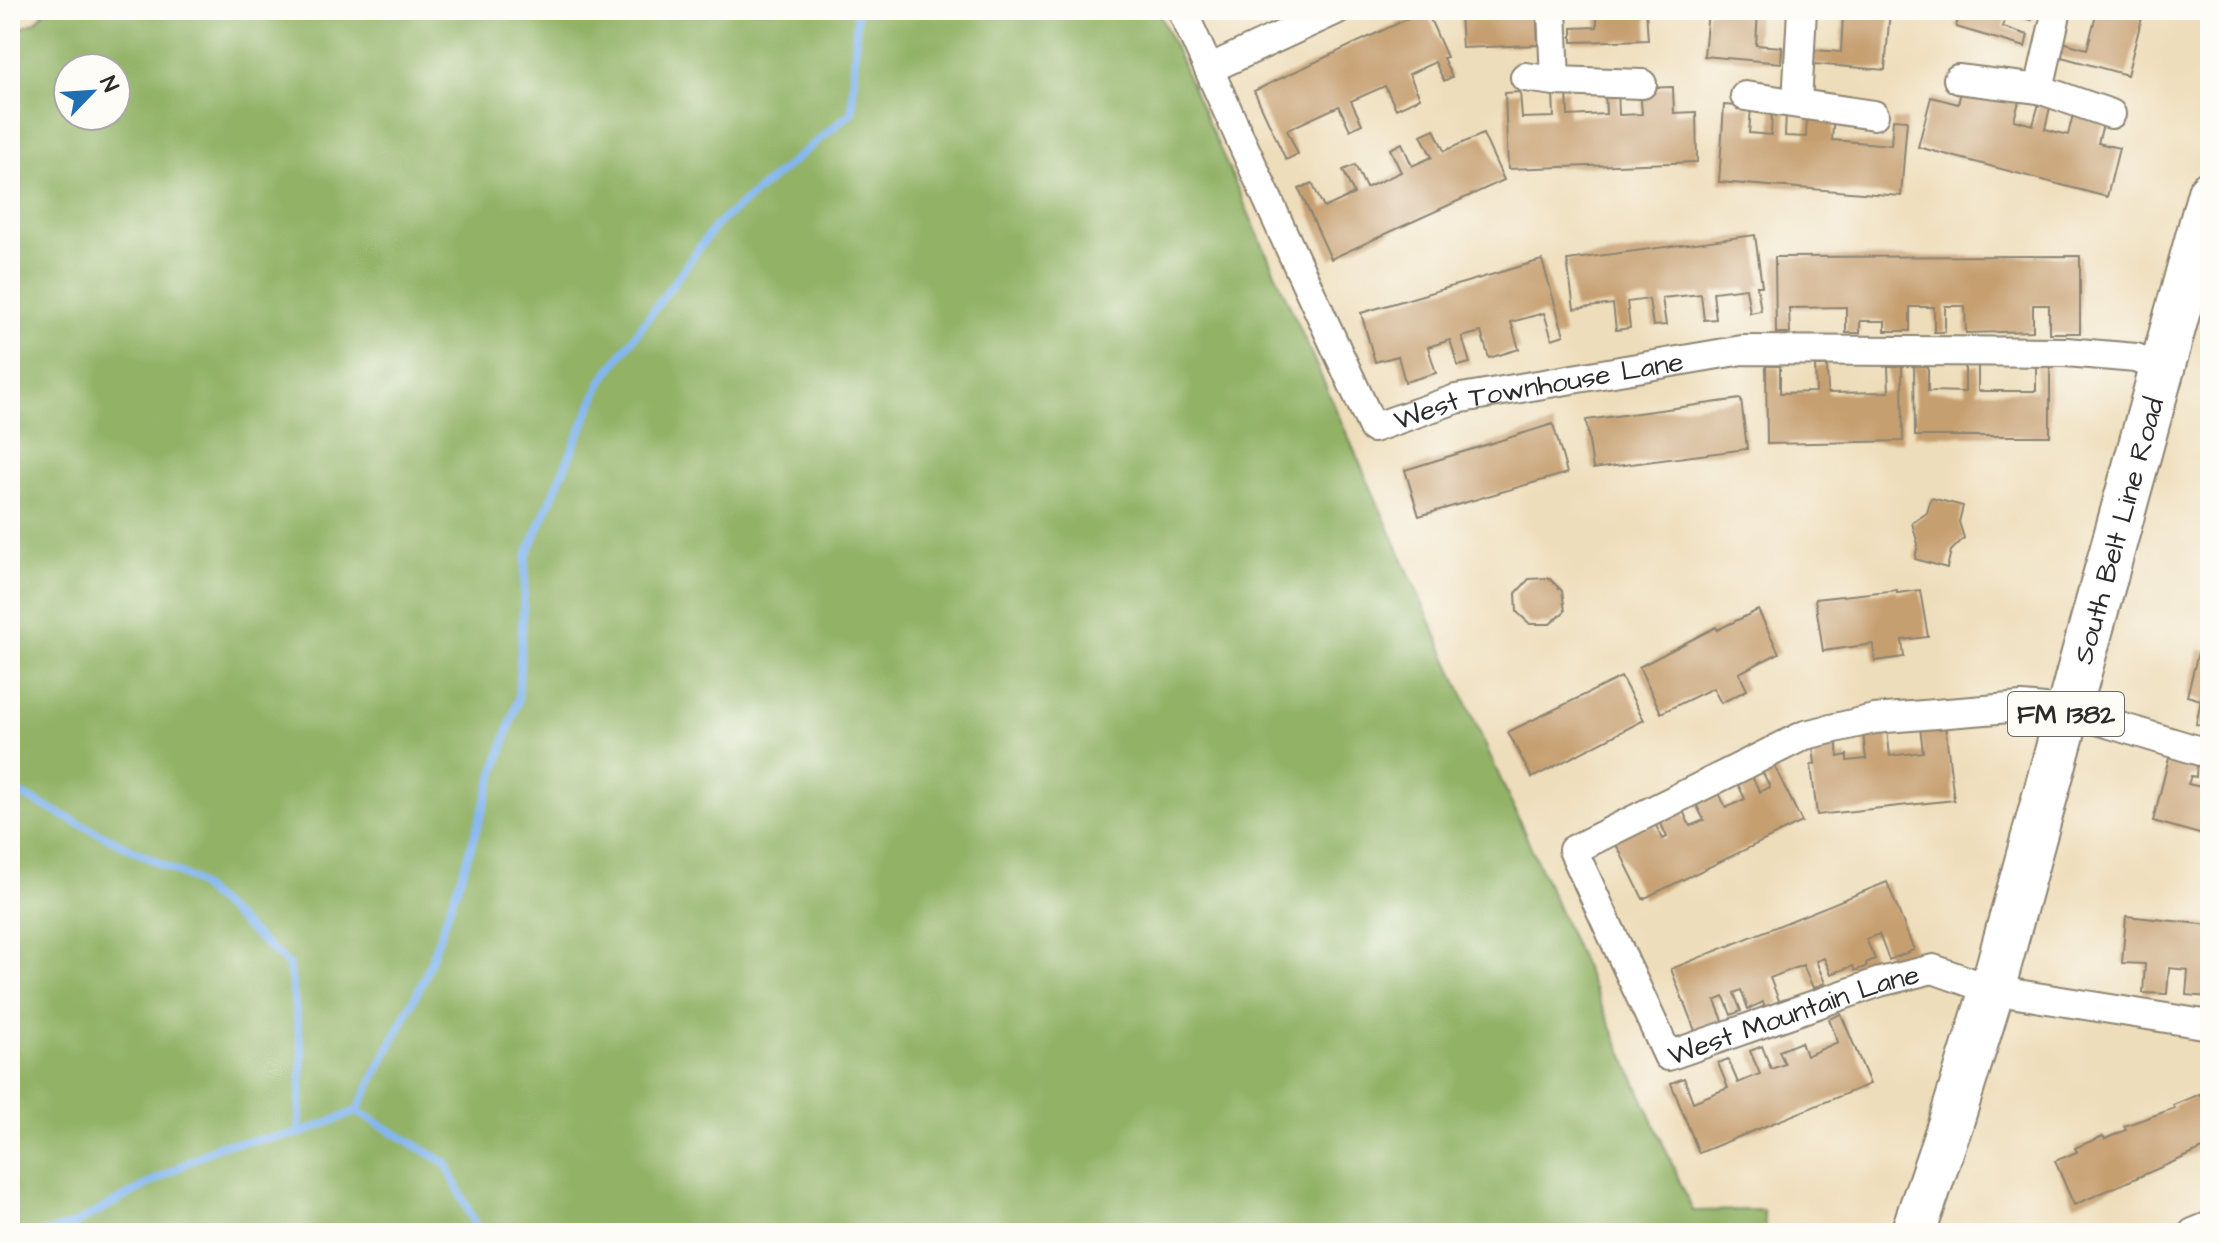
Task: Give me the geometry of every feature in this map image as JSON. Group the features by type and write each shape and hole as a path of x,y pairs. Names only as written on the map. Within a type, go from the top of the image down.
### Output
{"main road":[{"name":"South Belt Line Road","path":"1913,1233 1992,990 2210,193"}],"street":[{"name":"West Townhouse Lane","path":"1182,10 1373,428 1456,399 1742,350 2066,352 2136,358 2162,368"},
{"path":"1209,69 1336,10"},
{"path":"1552,10 1555,81"},
{"path":"1797,103 1802,10"},
{"path":"2039,89 2057,10"},
{"path":"1525,77 1642,84"},
{"path":"1958,79 2039,89 2111,114"},
{"path":"1745,96 1874,115"},
{"name":"West Mountain Lane","path":"1992,990 1933,969 1880,982 1668,1056 1573,850 1805,735 1874,719 2022,707 2067,711"},
{"path":"2067,711 2210,754"},
{"path":"1992,990 2210,1025"},
{"path":"2193,1233 2210,1226"}],"green space":[{"path":"46,10 1158,10 1693,1211 1763,1210 1766,1233 10,1233 10,33 36,22"}],"building":[{"path":"1426,10 1447,57 1443,58 1452,77 1444,81 1435,62 1409,74 1420,98 1396,109 1385,86 1351,101 1362,124 1350,130 1339,106 1287,130 1298,154 1286,160 1254,91"},
{"path":"1460,10 1530,10 1531,17 1537,17 1538,45 1462,48"},
{"path":"1597,10 1646,10 1648,40 1572,42 1572,28 1597,27"},
{"path":"1708,10 1758,10 1756,45 1782,47 1781,63 1704,56"},
{"path":"1819,10 1890,10 1885,70 1814,64 1815,50 1841,52 1843,16 1818,14"},
{"path":"1960,10 2035,10 2032,20 2007,13 2003,27 2028,35 2025,47 1956,27"},
{"path":"2082,10 2144,10 2127,75 2058,56 2062,42 2087,49 2096,15"},
{"path":"1964,80 2021,94 2014,120 2033,125 2040,100 2051,103 2045,129 2068,135 2074,110 2105,117 2098,143 2119,148 2107,197 1918,147 1931,97 1958,104"},
{"path":"1673,87 1674,113 1696,112 1697,162 1508,169 1505,93 1520,92 1522,118 1554,117 1553,91 1567,90 1568,116 1606,114 1605,89 1618,89 1619,115 1642,114 1640,88"},
{"path":"1724,105 1751,107 1749,133 1771,135 1772,109 1786,111 1785,136 1806,137 1807,112 1834,114 1832,140 1891,145 1893,119 1907,120 1901,196 1719,182"},
{"path":"1434,129 1444,151 1483,134 1504,180 1331,259 1299,189 1312,183 1324,208 1354,194 1343,170 1355,165 1366,188 1401,172 1390,149 1402,143 1412,166 1432,157 1421,135"},
{"path":"1755,235 1762,286 1757,286 1761,311 1750,313 1746,288 1713,292 1716,319 1704,320 1701,294 1662,298 1666,325 1653,326 1649,299 1627,302 1630,328 1616,330 1613,304 1574,309 1567,260"},
{"path":"2080,256 2080,333 2049,333 2049,305 2033,305 2033,331 1966,333 1965,306 1945,306 1945,332 1934,332 1934,307 1910,307 1910,331 1885,331 1885,321 1860,321 1860,333 1846,333 1846,307 1789,308 1790,333 1776,333 1775,257"},
{"path":"1542,260 1564,335 1552,339 1544,313 1511,322 1519,349 1489,358 1481,332 1462,337 1470,363 1458,366 1450,340 1428,347 1436,373 1405,382 1398,356 1375,362 1361,313"},
{"path":"1928,365 1928,391 1965,392 1965,366 1978,366 1978,391 2036,391 2036,365 2050,365 2050,436 1915,436 1914,366"},
{"path":"1766,366 1780,366 1780,393 1816,392 1815,366 1827,366 1828,393 1889,392 1888,366 1902,366 1903,441 1767,444"},
{"path":"1741,399 1747,449 1593,469 1586,420"},
{"path":"1553,424 1567,473 1419,516 1405,470"},
{"path":"1931,498 1963,506 1959,522 1964,538 1951,551 1947,568 1915,559 1918,544 1912,523 1927,513"},
{"path":"1549,578 1562,591 1565,611 1550,624 1530,624 1517,612 1516,593 1529,579"},
{"path":"1897,590 1897,593 1920,590 1928,637 1902,640 1904,657 1875,661 1873,644 1823,651 1815,599"},
{"path":"1758,610 1779,653 1739,673 1747,690 1721,703 1713,688 1661,713 1639,667 1716,627 1717,630"},
{"path":"2199,649 2210,652 2210,728 2196,724 2201,700 2187,696"},
{"path":"1621,677 1644,720 1532,778 1508,732"},
{"path":"1945,724 1954,800 1817,815 1811,765 1815,764 1812,738 1836,735 1838,757 1847,755 1847,761 1866,759 1863,733 1887,730 1890,756 1923,752 1920,727"},
{"path":"2171,750 2197,757 2196,777 2191,776 2188,784 2210,789 2210,837 2153,821"},
{"path":"1770,757 1802,822 1643,899 1612,836 1655,824 1663,839 1667,837 1656,813 1679,802 1690,826 1704,820 1692,796 1715,785 1726,808 1745,799 1735,778 1749,771 1760,792 1770,787 1758,763"},
{"path":"1887,882 1914,950 1889,960 1879,934 1866,939 1875,959 1866,963 1867,966 1855,971 1853,966 1831,974 1824,958 1816,961 1825,983 1813,988 1803,965 1770,978 1780,1003 1766,1009 1763,1002 1748,1009 1741,990 1734,993 1741,1011 1731,1015 1724,997 1715,1001 1725,1025 1697,1036 1671,969"},
{"path":"2126,916 2210,925 2210,997 2186,995 2188,970 2169,968 2167,994 2143,993 2145,964 2122,963"},
{"path":"1841,1014 1870,1084 1699,1153 1671,1083 1684,1078 1693,1102 1728,1088 1718,1063 1728,1059 1738,1083 1760,1074 1750,1051 1762,1046 1771,1069 1785,1064 1779,1051 1801,1042 1806,1056 1838,1042 1829,1019"},
{"path":"2200,1094 2202,1097 2210,1094 2210,1146 2074,1205 2055,1161 2077,1152 2075,1148 2126,1130 2124,1126 2175,1108 2173,1105"}],"waterway":[{"path":"357,1111 425,977 465,865 518,700 526,557 602,381 715,226 852,112 857,10"},
{"path":"10,789 193,880 289,965 302,1053 299,1134"},
{"path":"45,1233 75,1224 220,1145 299,1134 357,1111 446,1163 479,1233"}]}
